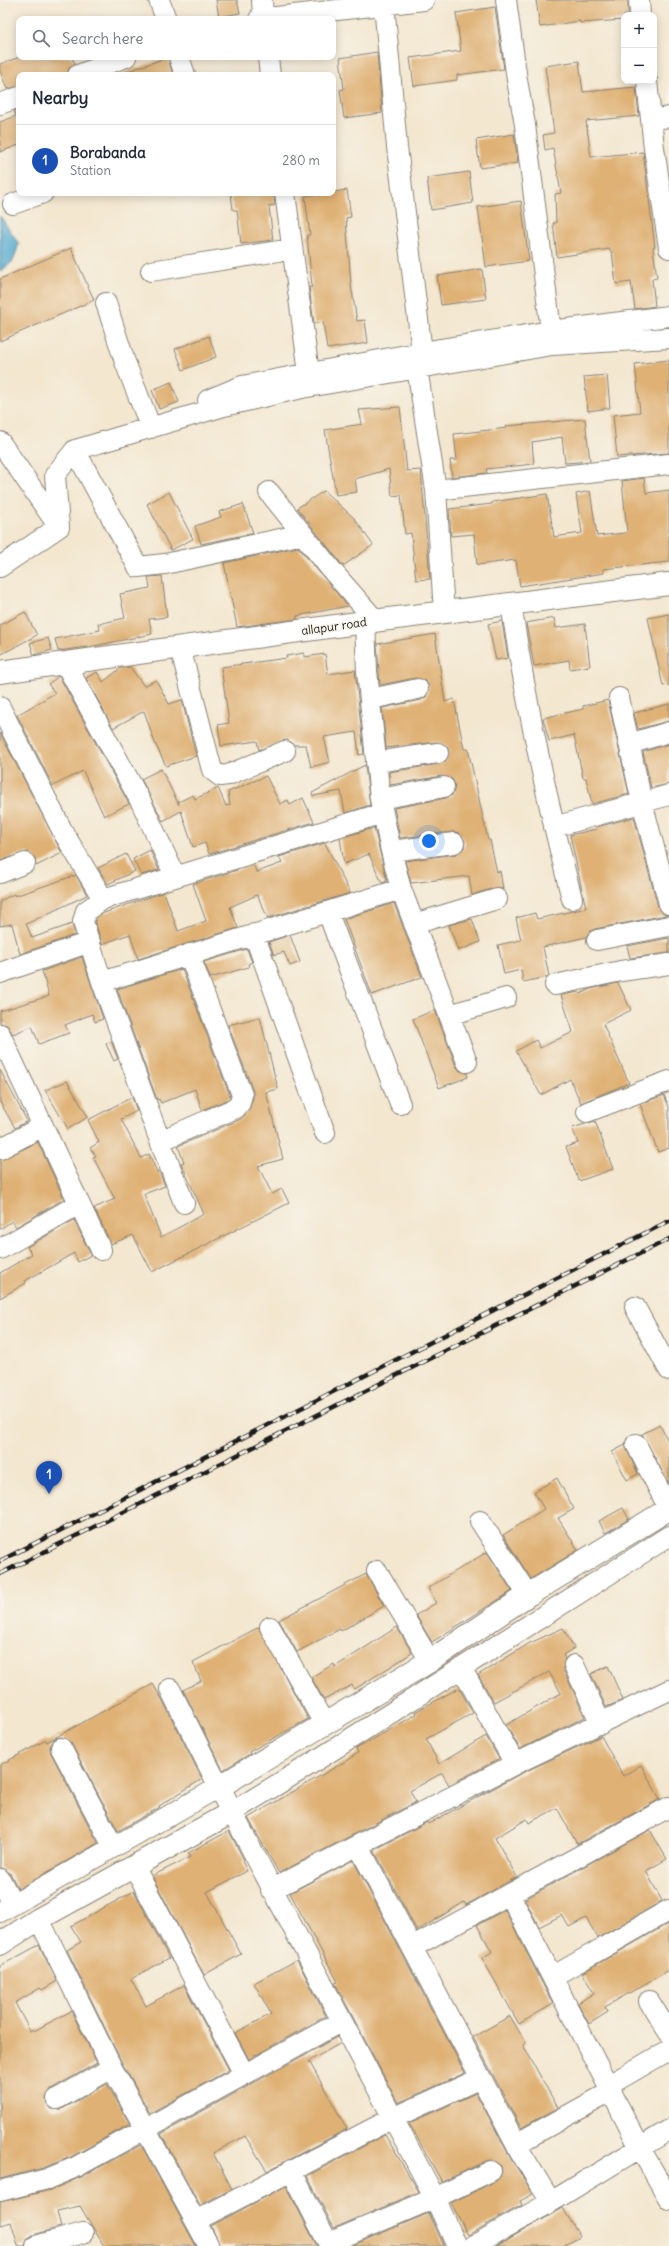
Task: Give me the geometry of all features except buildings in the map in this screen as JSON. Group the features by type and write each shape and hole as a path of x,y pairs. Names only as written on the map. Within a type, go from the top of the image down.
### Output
{"street":[{"path":"160,0 165,16"},
{"path":"262,14 424,0"},
{"path":"506,0 525,125 550,331"},
{"path":"639,0 640,12"},
{"path":"384,4 419,360 436,490 444,612"},
{"path":"86,72 118,60"},
{"path":"180,60 184,72"},
{"path":"268,60 270,72"},
{"path":"648,84 660,118 669,248"},
{"path":"0,104 16,98"},
{"path":"13,204 35,196"},
{"path":"285,196 309,373"},
{"path":"150,271 292,249"},
{"path":"106,302 125,362 151,428"},
{"path":"59,527 55,474 75,450 224,406 419,360 550,331 669,316"},
{"path":"151,428 167,417 242,386 309,373 552,345 669,338"},
{"path":"0,442 59,527"},
{"path":"75,450 138,567 165,564 303,534"},
{"path":"436,490 669,464"},
{"path":"269,492 370,621 367,671 381,806 391,852 401,889 467,1062"},
{"path":"0,567 59,527"},
{"name":"allapur road","path":"0,672 370,621 669,584"},
{"path":"511,604 524,692 554,827 572,898"},
{"path":"180,647 212,770 220,776 228,776 285,751"},
{"path":"65,663 142,804 175,876"},
{"path":"371,699 418,689"},
{"path":"619,698 642,802 669,904"},
{"path":"0,707 63,832 103,899"},
{"path":"630,744 669,732"},
{"path":"376,762 438,754"},
{"path":"184,1203 160,1142 102,982 83,922 86,911 103,899 444,786"},
{"path":"554,827 669,794"},
{"path":"391,852 454,843"},
{"path":"0,873 25,863"},
{"path":"102,982 254,934 328,913 401,889"},
{"path":"414,924 497,899"},
{"path":"328,913 400,1104"},
{"path":"597,940 669,926"},
{"path":"254,934 325,1133"},
{"path":"0,973 90,942"},
{"path":"160,1142 236,1108 240,1103 242,1095 189,954"},
{"path":"555,985 621,971 669,964"},
{"path":"449,1015 506,998"},
{"path":"0,1034 101,1250"},
{"path":"588,1112 669,1081"},
{"path":"0,1149 43,1126"},
{"path":"0,1249 79,1204"},
{"path":"635,1307 669,1370"},
{"path":"0,1879 7,1908 326,1725 430,1661 528,1595 669,1509 636,1444"},
{"path":"480,1521 528,1595"},
{"path":"0,1944 39,1919 135,1868 306,1767 669,1536"},
{"path":"377,1571 430,1661"},
{"path":"270,1627 326,1725"},
{"path":"574,1665 600,1724"},
{"path":"462,1669 515,1764"},
{"path":"170,1689 271,1890 435,2198 457,2246"},
{"path":"271,1890 515,1764 669,1690"},
{"path":"61,1748 113,1846"},
{"path":"414,1947 669,1807"},
{"path":"358,1845 414,1947 516,2144 551,2202"},
{"path":"135,1868 244,2074"},
{"path":"510,1895 640,2148 669,2199"},
{"path":"552,1977 669,1910"},
{"path":"39,1919 112,2068 197,2220 209,2246"},
{"path":"649,2001 669,2033"},
{"path":"0,2191 47,2179 146,2130 244,2074 342,2021"},
{"path":"516,2144 610,2088 669,2050"},
{"path":"57,2099 112,2068"},
{"path":"197,2220 393,2118 481,2078"},
{"path":"473,2246 551,2202 669,2130"},
{"path":"291,2170 326,2239 331,2242 435,2198 491,2171"},
{"path":"36,2246 83,2233"}],"water":[{"path":"0,216 19,244 13,261 0,272"}],"railway":[{"path":"0,1561 669,1221"},
{"path":"0,1574 669,1239"}],"place":[{"name":"Borabanda","path":"49,1494"}]}
